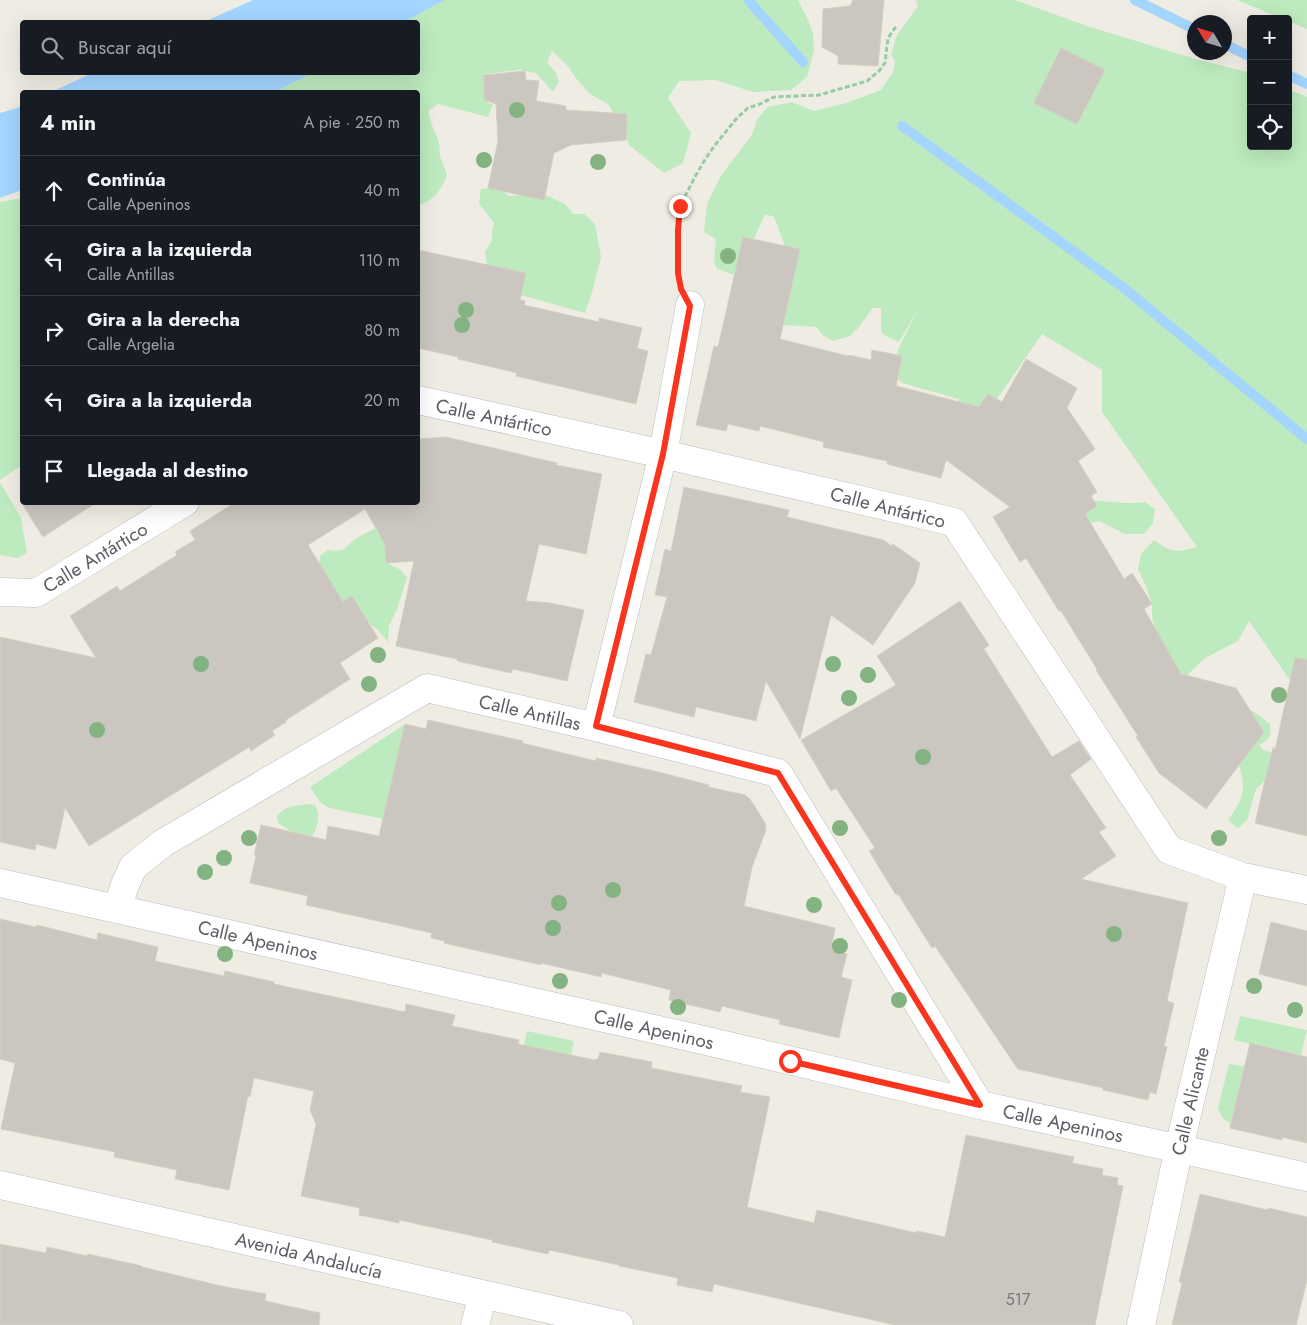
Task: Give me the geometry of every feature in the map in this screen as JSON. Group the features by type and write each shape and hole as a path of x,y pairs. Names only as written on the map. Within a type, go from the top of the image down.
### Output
{"street":[{"path":"596,726 663,454 690,306"},
{"name":"Calle Antártico","path":"420,400 663,454 954,522 1169,850 1244,877 1307,890"},
{"name":"Calle Antártico","path":"0,592 36,593 180,505"},
{"name":"Calle Antillas","path":"118,909 124,887 133,867 163,843 428,688 596,726 778,773 980,1105"},
{"name":"Calle Alicante","path":"1141,1325 1179,1148 1244,877"},
{"name":"Calle Apeninos","path":"0,882 684,1036 980,1105 1307,1177"},
{"name":"Avenida Andalucía","path":"0,1185 619,1325"},
{"path":"476,1325 483,1294"}],"path":[{"path":"690,306 681,289 678,273 680,206 696,174 715,145 737,118 748,108 774,97 819,95 867,80 879,71 885,63 888,38 897,25"}],"green space":[{"path":"445,0 798,0 813,33 814,51 807,77 791,90 753,92 716,80 679,81 668,98 691,133 683,163 664,173 629,145 622,127 608,104 590,94 567,65 552,51 547,63 556,73 559,82 553,92 536,73 519,70 484,74 484,100 493,105 488,117 438,104 428,111 439,142 440,156 447,175 433,198 420,204 420,90 279,90 308,75 420,75 420,20 408,20"},
{"path":"916,0 1015,0 1087,26 1187,57 1187,60 1199,60 1247,72 1247,150 1292,150 1292,91 1307,97 1307,691 1294,686 1249,621 1238,641 1205,658 1183,679 1156,631 1152,617 1152,604 1138,569 1141,554 1154,540 1166,548 1175,551 1197,547 1102,412 1102,370 1042,334 997,399 987,394 974,415 952,436 959,399 902,383 894,377 898,350 917,311 899,342 881,332 881,308 873,308 850,336 833,341 823,335 816,327 783,325 800,249 785,246 774,217 765,214 754,239 743,237 734,275 716,268 714,259 716,239 704,232 707,204 722,174 752,135 757,120 767,107 792,102 814,111 846,103 881,90 893,72 895,61 891,55 897,35 918,6"},
{"path":"1237,0 1307,0 1307,29 1292,23 1292,15 1273,15"},
{"path":"499,187 509,196 524,195 535,190 565,204 573,214 584,214 595,224 601,257 585,313 521,295 487,265 485,252 492,240 494,223 479,204 481,189"},
{"path":"20,198 20,466 0,480 0,202"},
{"path":"0,482 21,518 27,553 17,558 0,555"},
{"path":"1093,501 1145,502 1155,509 1153,523 1144,534 1125,534 1099,521 1091,523 1082,515"},
{"path":"376,528 385,544 387,563 401,570 407,578 397,609 389,626 388,642 370,624 352,597 326,612 313,572 319,563 320,556 328,550 343,550 357,538"},
{"path":"1242,709 1253,711 1270,724 1271,732 1269,737 1259,745 1263,750 1272,754 1265,781 1256,789 1247,820 1238,828 1228,820 1242,794 1243,781 1239,765 1247,755 1224,735"},
{"path":"405,724 419,826 334,809 325,806 319,801 310,787"},
{"path":"307,804 315,805 318,813 317,826 311,837 292,832 278,823 277,816 283,810"},
{"path":"1240,1016 1307,1030 1301,1055 1234,1040"},
{"path":"527,1031 574,1041 571,1055 539,1049 504,1136"},
{"path":"1229,1064 1244,1066 1231,1123 1224,1119 1218,1108"}],"water":[{"path":"253,0 445,0 408,20 208,20"},
{"path":"88,75 308,75 279,90 55,90"},
{"path":"20,107 20,191 0,198 0,113"}],"building":[{"path":"853,0 884,0 878,66 838,64 838,56 822,47 823,9 850,6"},
{"path":"1061,48 1105,70 1077,124 1034,103"},
{"path":"525,71 526,80 539,81 536,101 566,106 566,110 627,114 626,140 571,145 554,153 544,200 488,188 498,141 496,104 484,100 484,75"},
{"path":"743,237 800,249 780,339 871,360 872,350 902,356 896,386 979,407 988,394 1002,402 1026,359 1077,388 1067,408 1095,449 1078,461 1097,492 1091,496 1097,506 1085,514 1124,579 1132,573 1152,604 1144,609 1181,674 1236,688 1264,732 1206,809 1159,773 1061,611 1059,611 1026,558 1020,562 993,517 1010,507 946,460 941,478 887,464 887,461 823,447 824,442 760,426 759,431 728,424 726,431 696,425 714,346 718,347"},
{"path":"420,250 526,273 520,300 525,301 524,305 599,322 599,318 642,328 637,348 648,351 636,404 516,376 517,373 458,359 458,357 420,348"},
{"path":"446,437 557,463 556,465 602,474 586,554 539,544 526,601 550,603 584,610 567,681 513,669 511,673 396,646 414,561 386,563 385,544 365,509 308,545 343,602 352,596 378,638 340,663 350,679 286,720 286,722 272,731 275,735 251,751 249,747 89,846 65,808 56,849 36,844 35,850 0,842 0,637 96,658 70,616 117,586 120,591 177,555 175,552 195,540 190,531 231,505 420,505 420,439"},
{"path":"684,487 789,510 787,517 883,540 892,546 893,544 920,563 915,583 873,645 831,615 800,739 766,681 756,721 696,707 694,717 634,702 646,654 651,655 667,597 655,595 665,549 671,551"},
{"path":"23,505 92,505 43,537"},
{"path":"960,601 989,645 984,649 1052,757 1079,741 1091,759 1070,775 1106,828 1099,832 1116,856 1081,879 1188,903 1167,1001 1174,1003 1164,1046 1167,1047 1156,1094 1150,1092 1148,1100 1018,1069 935,946 932,948 898,894 896,895 869,851 875,848 836,788 831,791 801,740 896,685 877,656"},
{"path":"1295,658 1307,660 1307,836 1255,823 1273,747 1275,750"},
{"path":"428,720 523,741 522,743 596,761 596,758 650,770 709,785 708,787 745,795 750,799 765,823 766,830 752,867 744,906 835,928 832,943 834,944 833,950 847,954 841,977 852,980 839,1038 779,1024 780,1020 722,1006 720,1012 669,1000 671,990 602,973 601,977 444,943 445,941 431,938 432,933 306,905 308,896 250,883 261,825 326,840 328,826 379,836 405,724 426,729"},
{"path":"0,919 36,927 37,925 97,940 98,933 158,947 155,961 224,976 225,971 274,982 274,984 405,1012 406,1004 455,1015 452,1026 519,1040 518,1044 595,1060 598,1059 600,1052 652,1062 651,1068 742,1086 740,1092 770,1097 747,1207 814,1223 817,1210 916,1233 917,1231 945,1237 966,1135 1074,1157 1072,1163 1103,1169 1102,1175 1118,1178 1117,1185 1123,1186 1095,1325 895,1325 714,1284 712,1292 677,1285 678,1278 619,1265 549,1250 548,1254 399,1220 399,1223 359,1215 360,1208 301,1196 316,1124 310,1110 314,1091 254,1078 250,1097 248,1096 229,1190 175,1179 177,1170 114,1157 115,1152 1,1129 15,1063 0,1059"},
{"path":"1271,922 1307,931 1307,986 1259,974"},
{"path":"1250,1043 1307,1057 1307,1143 1282,1137 1282,1140 1230,1128"},
{"path":"1200,1194 1267,1210 1268,1208 1307,1217 1307,1280 1296,1325 1172,1325 1182,1283 1179,1282"},
{"path":"0,1244 46,1253 47,1247 87,1256 88,1254 221,1286 266,1294 265,1301 320,1313 319,1325 0,1325"}],"waterway":[{"path":"748,0 803,62"},
{"path":"1135,0 1187,26"},
{"path":"1232,48 1247,55"},
{"path":"1292,77 1307,84"},
{"path":"902,126 1125,289 1307,439"}],"route":[{"path":"680,206 678,273 681,289 690,306 663,454 596,726 778,773 980,1105 790,1061"}]}
